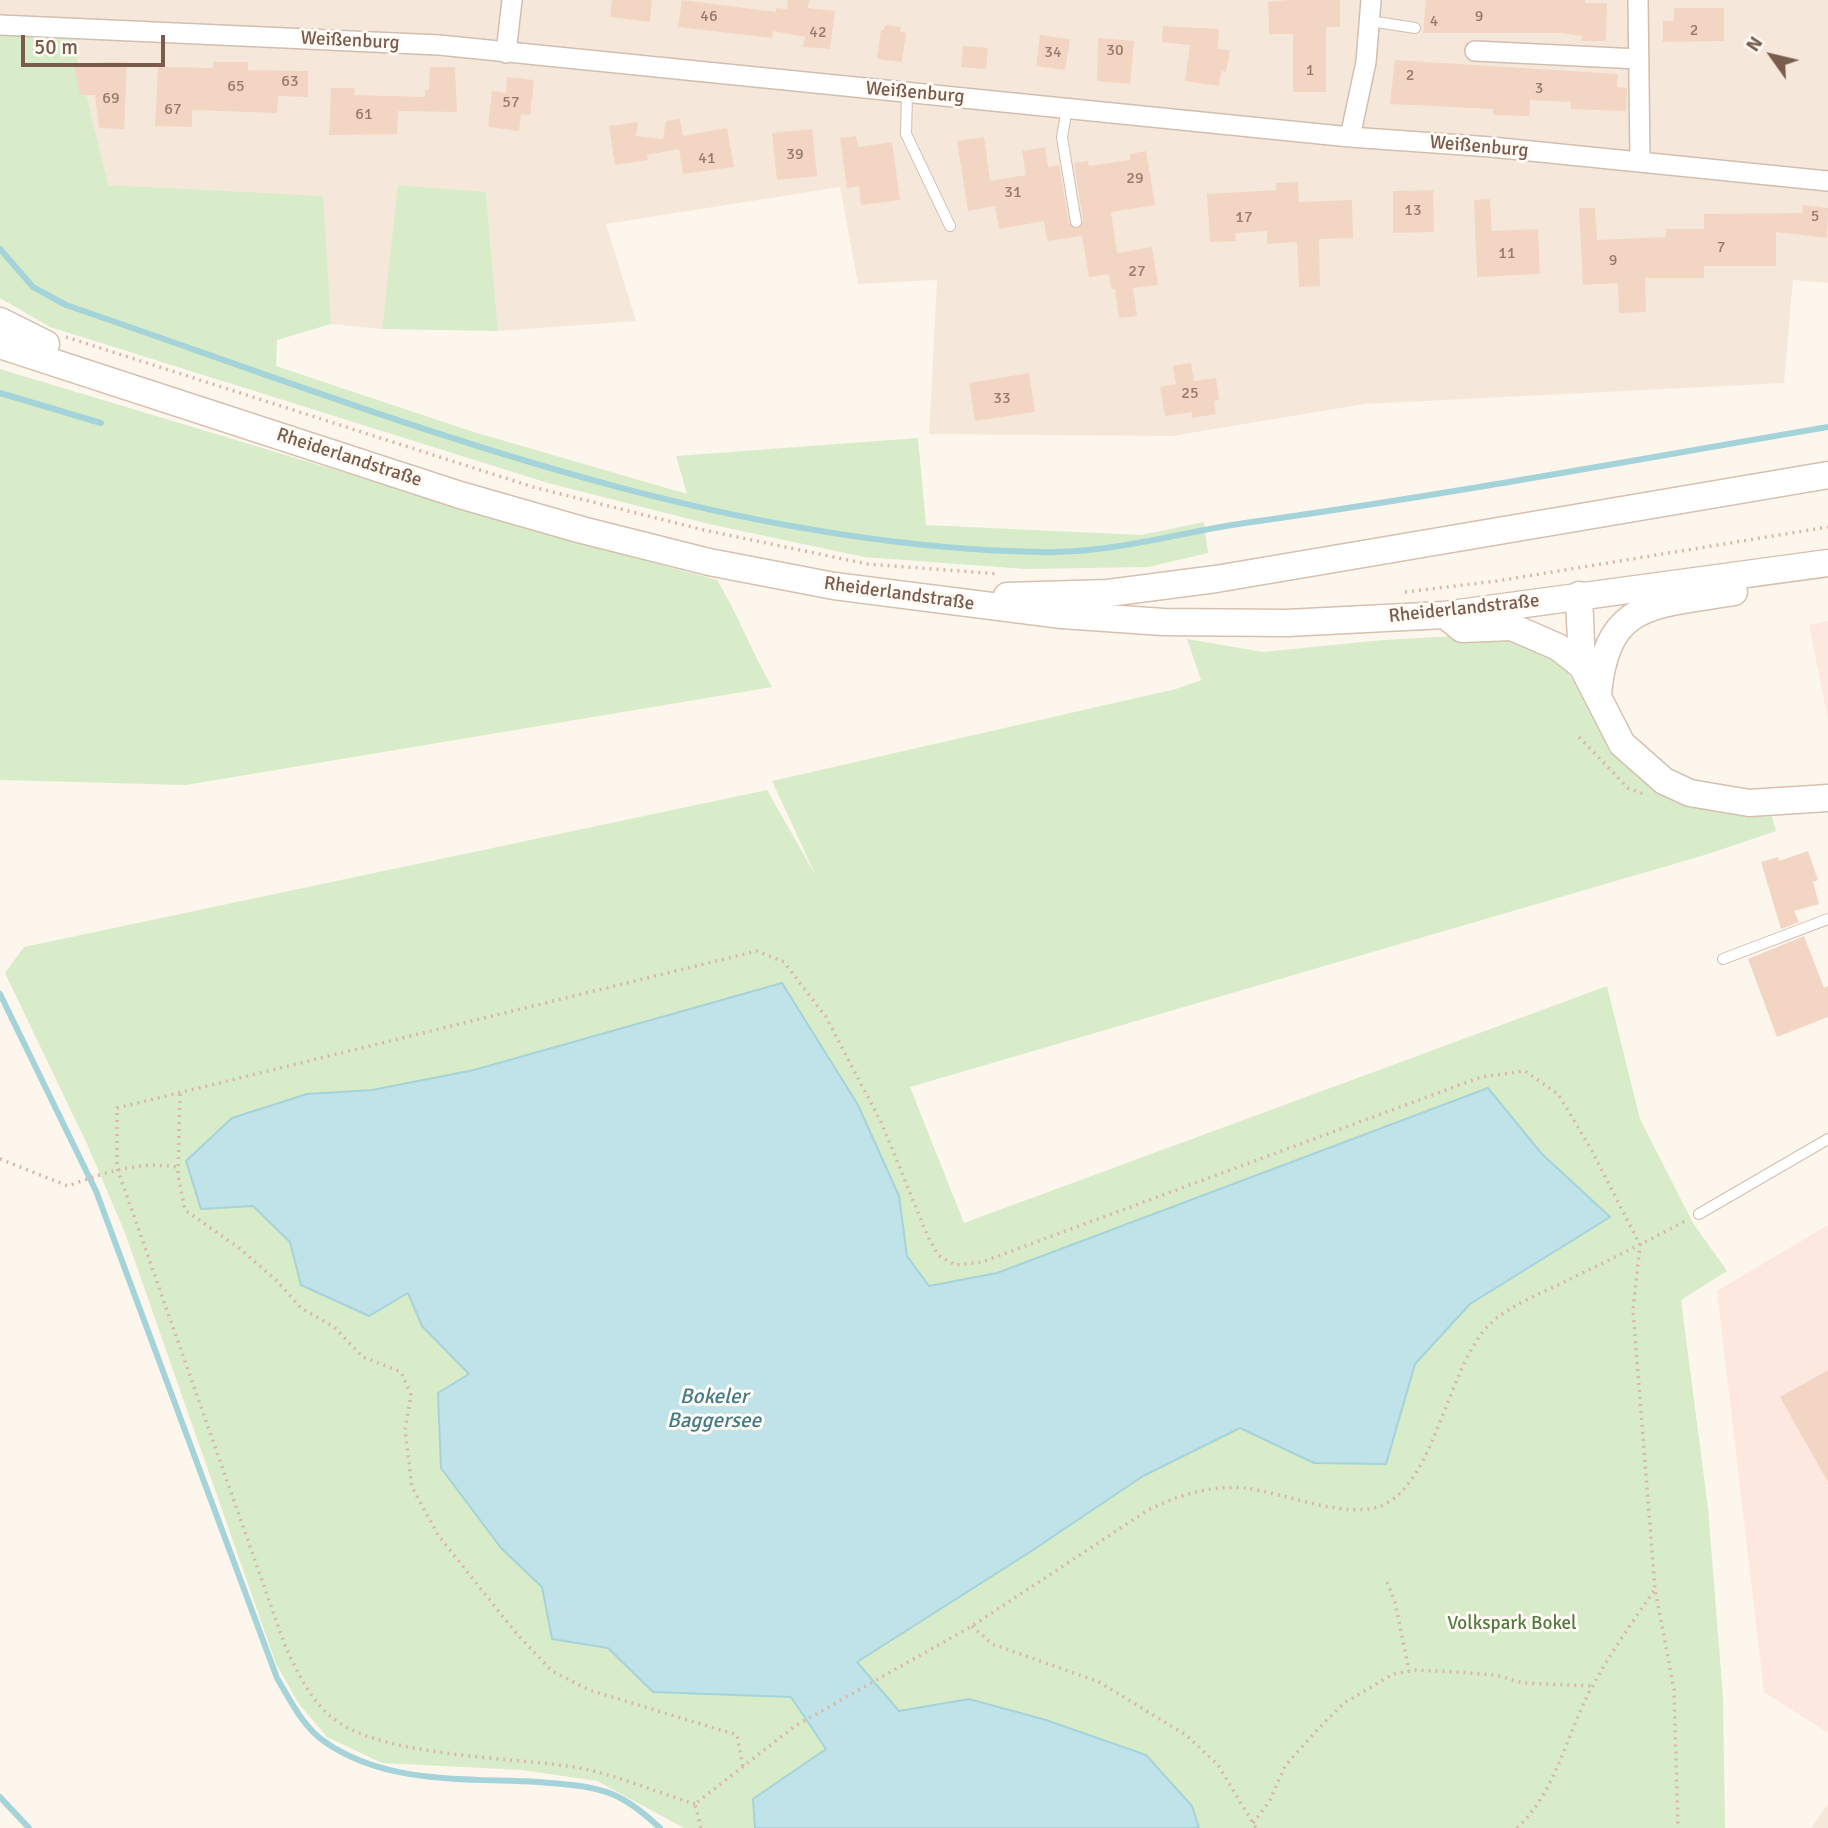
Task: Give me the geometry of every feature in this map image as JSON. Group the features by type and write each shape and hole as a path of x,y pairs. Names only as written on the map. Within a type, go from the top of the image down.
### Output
{"main road":[{"path":"0,321 21,334 60,349 80,370"},
{"name":"Rheiderlandstraße","path":"7,352 80,370 460,495 709,562 834,586 1062,615 1163,622 1287,622 1444,615 1578,595 1828,564"},
{"path":"963,602 1023,594 1108,593 1216,579 1828,475"},
{"path":"1598,694 1601,664 1608,643 1621,624 1636,613 1659,605 1806,580 1828,564"},
{"path":"1578,595 1582,666"},
{"path":"1444,615 1462,629 1512,626 1535,634 1582,666 1622,744 1664,781 1690,793 1720,801 1749,803 1824,798"}],"street":[{"path":"506,53 512,0"},
{"path":"1350,137 1366,62 1371,0"},
{"path":"1638,0 1640,161"},
{"name":"Weißenburg","path":"0,25 439,45 1350,137 1640,161 1828,181"},
{"path":"1475,51 1639,59"}],"lane":[{"path":"1370,21 1416,28"},
{"path":"906,93 906,134 950,226"},
{"path":"1067,108 1062,137 1076,222"},
{"path":"1723,959 1828,919"},
{"path":"1699,1214 1828,1139"}],"path":[{"path":"65,336 533,487 704,530 867,564 1002,574"},
{"path":"1392,594 1497,581 1828,527"},
{"path":"695,1804 570,1766 385,1742 345,1727 327,1714 299,1676 284,1643 117,1168 117,1108 757,951 784,962 826,1017 882,1124 928,1237 939,1255 955,1265 995,1257 1480,1077 1525,1071 1558,1094 1591,1149 1640,1245 1633,1310 1655,1589 1674,1689 1678,1828"},
{"path":"180,1094 178,1167 185,1210 239,1248 276,1280 301,1308 334,1327 363,1357 401,1372 411,1395 405,1430 412,1487 438,1535 516,1633 552,1671 589,1690 737,1735 743,1767"},
{"path":"0,1159 68,1186 117,1168 151,1163 178,1167"},
{"path":"695,1804 795,1726 972,1626 1148,1510 1176,1496 1204,1489 1244,1488 1336,1507 1365,1509 1385,1504 1402,1490 1420,1465 1475,1340 1492,1321 1523,1302 1699,1214"},
{"path":"1387,1582 1395,1602 1409,1671"},
{"path":"1517,1828 1528,1818 1564,1753 1592,1686 1655,1589"},
{"path":"972,1626 992,1644 1099,1682 1186,1735 1218,1765 1256,1828"},
{"path":"1253,1823 1269,1802 1285,1766 1344,1703 1381,1680 1409,1671 1469,1673 1523,1683 1592,1686"},
{"path":"695,1804 701,1828"}],"shaded area":[{"path":"0,0 1828,0 1828,283 1793,280 1784,383 1365,404 1172,436 929,434 937,280 858,284 840,187 606,224 636,321 498,331 486,193 399,185 382,329 331,324 322,197 107,185 70,26 0,26"},
{"path":"1828,621 1828,720 1809,625"},
{"path":"1828,1225 1828,1733 1764,1692 1717,1291"},
{"path":"1828,1804 1828,1828 1811,1828"}],"green space":[{"path":"0,31 71,32 108,185 323,196 331,324 277,340 276,366 467,430 687,494 676,456 918,438 926,525 1141,535 1204,522 1208,553 1148,567 1026,569 864,557 709,524 548,483 50,327 0,298"},
{"path":"398,185 486,192 498,331 382,329"},
{"path":"0,369 568,540 717,580 772,687 186,785 0,780"},
{"name":"Volkspark Bokel","path":"1492,634 1538,646 1558,660 1622,758 1640,777 1659,791 1707,808 1771,814 1776,831 1708,854 910,1087 964,1223 1607,986 1640,1119 1693,1223 1727,1271 1681,1300 1708,1508 1723,1697 1725,1828 1199,1828 1192,1806 1146,1755 1046,1720 969,1699 899,1711 857,1662 1030,1552 1143,1476 1240,1428 1314,1463 1386,1463 1415,1364 1470,1304 1609,1217 1541,1153 1488,1088 997,1273 929,1286 907,1256 899,1196 474,1070 372,1090 307,1094 252,1206 290,1242 301,1285 407,1292 422,1326 470,1374 501,1548 542,1587 552,1639 608,1648 653,1692 791,1696 826,1749 753,1799 755,1828 684,1828 597,1781 522,1770 382,1763 327,1737 299,1704 276,1664 125,1233 87,1144 5,973 24,947 767,790 816,876 772,781 1176,689 1201,680 1187,639 1263,652 1383,640"}],"water":[{"name":"Bokeler Baggersee","path":"782,983 858,1105 899,1196 907,1256 929,1286 997,1273 1488,1088 1541,1153 1610,1217 1470,1304 1415,1364 1386,1464 1314,1463 1240,1428 1143,1476 1030,1552 857,1662 899,1711 969,1699 1046,1720 1146,1755 1192,1806 1199,1828 755,1828 753,1799 826,1749 791,1697 653,1692 608,1648 552,1639 542,1587 501,1548 441,1468 438,1393 469,1374 422,1326 408,1293 369,1316 301,1285 290,1242 253,1206 201,1209 186,1161 232,1118 307,1094 372,1090 474,1070"}],"building":[{"path":"612,0 652,0 650,22 610,17"},
{"path":"682,0 776,12 776,8 787,9 788,0 809,0 808,8 835,11 830,49 803,47 805,37 773,31 772,38 678,27"},
{"path":"1340,0 1340,27 1326,27 1326,92 1293,92 1293,34 1269,34 1268,2"},
{"path":"1426,0 1585,0 1585,3 1607,3 1606,41 1581,41 1582,36 1560,33 1423,33"},
{"path":"1674,8 1724,8 1724,41 1663,42 1663,21 1674,21"},
{"path":"885,25 901,27 900,32 906,33 902,62 877,59 881,30 884,30"},
{"path":"1163,26 1219,29 1218,49 1230,50 1226,72 1221,71 1219,86 1185,81 1190,45 1162,42"},
{"path":"1040,35 1070,39 1065,70 1036,66"},
{"path":"1098,38 1134,41 1130,84 1097,81"},
{"path":"963,46 988,48 986,69 961,67"},
{"path":"1395,60 1618,74 1617,87 1627,88 1626,111 1571,109 1571,102 1530,100 1529,116 1493,115 1493,109 1390,104"},
{"path":"103,62 127,62 124,129 99,128 95,95 80,95 74,66 103,66"},
{"path":"213,62 248,62 248,70 308,71 308,97 278,96 277,113 192,110 192,127 155,126 158,67 213,68"},
{"path":"430,67 455,67 457,112 398,111 397,134 329,135 331,88 355,88 354,95 425,97 425,90 429,90"},
{"path":"507,77 534,80 530,115 521,114 519,131 488,127 492,91 506,93"},
{"path":"680,119 683,136 727,128 734,167 683,174 679,149 647,155 648,160 615,165 609,126 638,122 636,136 663,139 666,121"},
{"path":"812,129 817,176 777,180 772,133"},
{"path":"856,136 858,147 892,142 900,200 861,205 859,186 847,188 840,138"},
{"path":"984,137 990,181 1026,175 1022,151 1045,147 1048,167 1059,165 1069,223 1077,229 1083,221 1074,163 1088,161 1089,166 1130,160 1130,154 1146,151 1155,205 1111,212 1117,253 1152,247 1158,285 1133,288 1137,316 1119,318 1115,289 1111,289 1109,274 1089,277 1082,236 1047,241 1044,221 999,229 995,206 968,211 957,141"},
{"path":"1298,182 1299,202 1352,200 1353,238 1319,239 1320,286 1299,287 1297,242 1267,244 1267,231 1235,233 1236,241 1210,242 1207,194 1276,190 1276,183"},
{"path":"1433,190 1434,232 1393,233 1393,191"},
{"path":"1490,199 1492,231 1538,229 1540,274 1477,277 1474,200"},
{"path":"1803,205 1828,208 1827,238 1776,232 1776,266 1704,266 1704,278 1645,278 1646,312 1619,313 1618,283 1583,285 1579,208 1595,208 1597,240 1666,237 1666,229 1704,229 1704,214 1802,213"},
{"path":"1191,363 1194,381 1216,378 1219,400 1214,401 1216,414 1192,418 1192,412 1165,416 1160,387 1176,384 1173,366"},
{"path":"1029,373 1035,412 975,421 969,383"},
{"path":"1808,851 1818,880 1813,882 1819,904 1794,911 1799,922 1781,929 1761,862 1778,857 1779,861"},
{"path":"1804,936 1824,988 1828,986 1828,1017 1777,1037 1748,959"},
{"path":"1828,1370 1828,1482 1780,1397"}],"waterway":[{"path":"0,249 33,287 66,305 424,429 544,466 666,499 789,526 913,544 1039,552 1092,550 1828,427"},
{"path":"0,393 101,423"},
{"path":"0,994 96,1191 277,1678 304,1721 325,1742 374,1766 428,1777 576,1785 612,1794 626,1801 660,1828"},
{"path":"0,1797 29,1828"}]}
